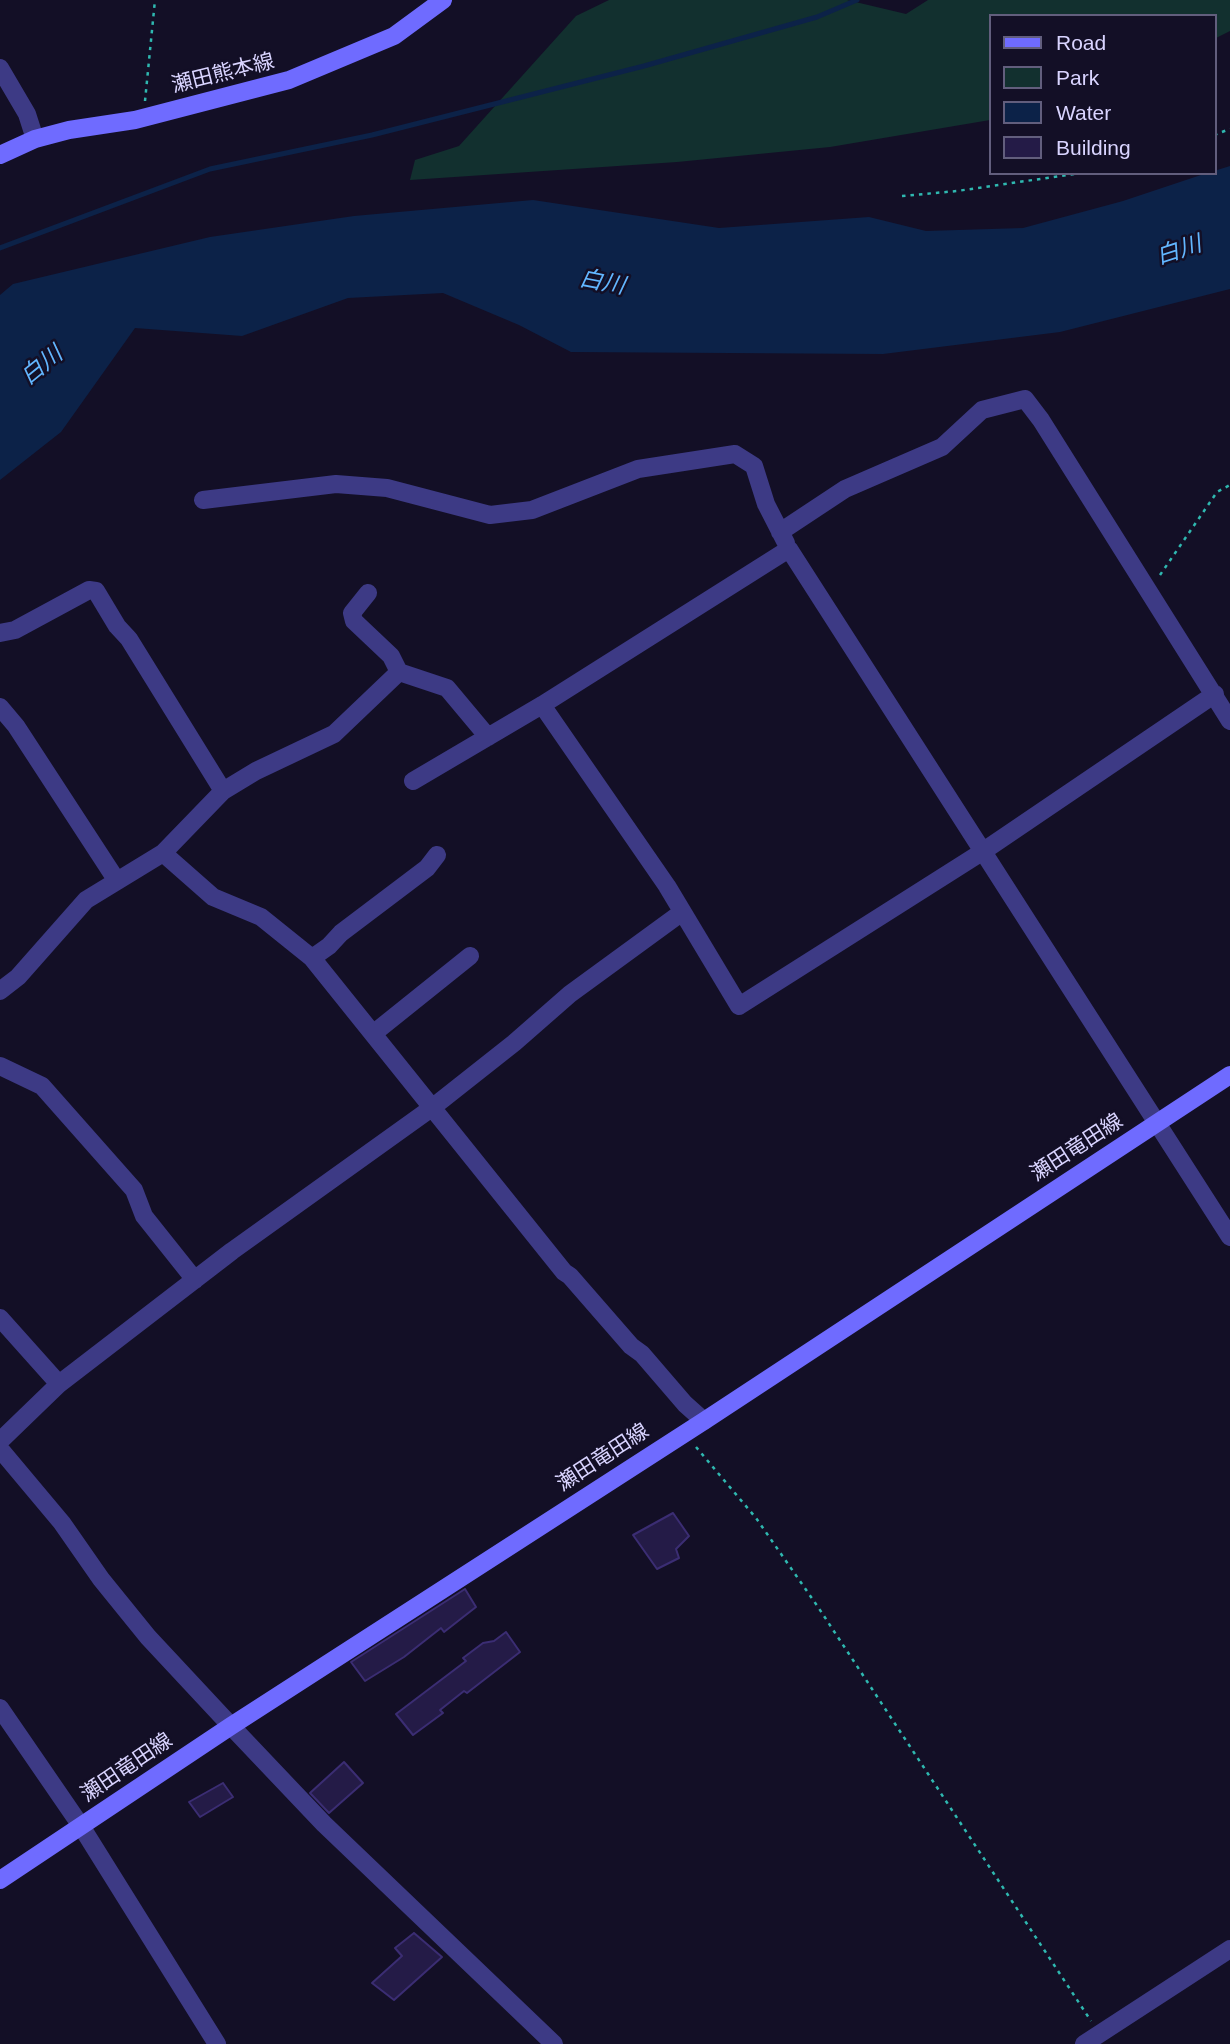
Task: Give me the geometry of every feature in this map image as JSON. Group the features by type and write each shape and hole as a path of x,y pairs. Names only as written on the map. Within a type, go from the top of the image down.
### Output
{"main road":[{"name":"瀬田熊本線","path":"0,155 35,139 69,130 144,117 289,80 394,36 443,0"},
{"name":"瀬田竜田線","path":"0,1880 231,1726 704,1421 1230,1075"}],"street":[{"path":"0,68 27,114 35,139"},
{"path":"780,532 845,489 942,447 982,410 1025,399 1150,590 1230,721"},
{"path":"203,500 336,484 387,488 490,515 532,510 638,469 735,454 754,466 766,504 789,549 1230,1237"},
{"path":"413,781 542,705 789,549"},
{"path":"0,633 15,631 89,590 96,592 117,626 129,639 223,791"},
{"path":"368,593 352,613 354,621 391,656 399,672 447,688 488,737"},
{"path":"0,991 19,976 86,900 163,853 223,791 257,771 334,734 399,672"},
{"path":"542,705 667,886 739,1006 982,852 1214,694"},
{"path":"0,707 16,726 117,881"},
{"path":"163,853 213,897 261,917 312,958 564,1272 685,1404 704,1421"},
{"path":"312,958 427,868 437,855"},
{"path":"0,1441 59,1384 195,1280 433,1107 514,1043 570,994 681,913"},
{"path":"374,1033 470,956"},
{"path":"0,1066 42,1086 134,1190 144,1216 195,1280"},
{"path":"0,1318 59,1384"},
{"path":"0,1448 62,1523 132,1618 231,1726 324,1824 554,2044"},
{"path":"0,1708 81,1826 217,2044"},
{"path":"1084,2044 1230,1949"}],"path":[{"path":"144,117 155,0"},
{"path":"902,196 1067,175"},
{"path":"1150,590 1217,492 1230,485"},
{"path":"685,1433 756,1518 818,1606 1100,2034"}],"green space":[{"path":"609,0 847,0 906,14 928,0 1230,0 1230,31 1216,38 1216,14 988,14 988,120 830,147 677,162 410,180 415,160 459,146 576,16"}],"water":[{"name":"白川","path":"1230,166 1230,289 1060,332 883,354 571,352 519,325 443,293 348,298 242,336 135,328 61,432 0,480 0,295 13,284 210,237 354,216 533,200 719,228 869,217 926,231 1023,228 1123,201 1201,175 1216,175 1216,170"}],"building":[{"path":"673,1513 689,1536 676,1549 679,1558 657,1569 633,1535"},
{"path":"465,1589 476,1607 444,1632 441,1628 404,1657 365,1681 351,1662"},
{"path":"506,1632 520,1652 467,1693 464,1691 440,1710 443,1713 413,1735 396,1714 466,1661 463,1658 483,1643 494,1641"},
{"path":"344,1762 363,1783 329,1813 310,1793"},
{"path":"223,1783 233,1797 200,1817 189,1802"},
{"path":"414,1933 442,1957 394,2000 372,1983 402,1956 395,1948"}],"waterway":[{"path":"0,248 210,169 372,135 644,66 817,17 857,0"}]}
